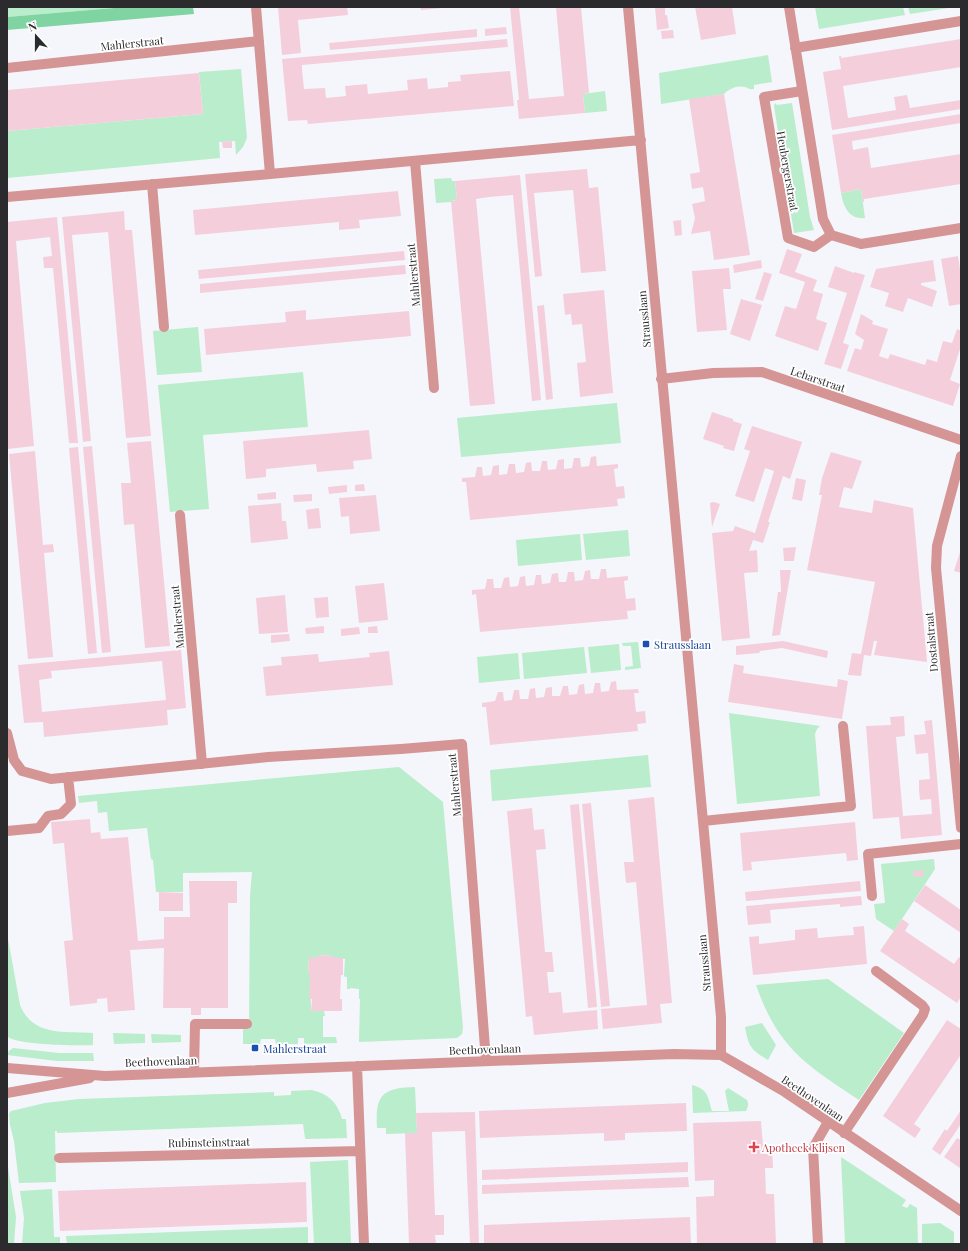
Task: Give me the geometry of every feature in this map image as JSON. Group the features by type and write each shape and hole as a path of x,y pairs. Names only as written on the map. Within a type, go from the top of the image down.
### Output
{"street":[{"path":"256,7 270,174"},
{"name":"Strausslaan","path":"628,7 661,379 721,1017 721,1055"},
{"path":"789,7 823,219 831,235 862,244 961,228"},
{"path":"795,48 961,21"},
{"name":"Mahlerstraat","path":"7,68 259,41"},
{"name":"Heubergerstraat","path":"802,91 764,96 788,238 814,246 831,235"},
{"path":"7,197 641,140"},
{"name":"Mahlerstraat","path":"415,160 434,388"},
{"path":"152,184 164,328"},
{"name":"Leharstraat","path":"661,379 713,373 762,372 961,440"},
{"name":"Dostalstraat","path":"961,456 938,546 936,568 961,828"},
{"name":"Mahlerstraat","path":"180,515 202,764"},
{"path":"703,821 850,806 843,726"},
{"name":"Mahlerstraat","path":"7,733 14,760 22,771 51,779 268,757 462,744 486,1061"},
{"path":"7,831 39,828 48,816 62,814 71,804 68,778"},
{"path":"872,896 868,854 961,844"},
{"name":"Beethovenlaan","path":"844,1133 923,1015 924,1009 922,1005 876,971"},
{"path":"194,1072 194,1024 247,1024"},
{"name":"Beethovenlaan","path":"7,1068 105,1076 674,1054 721,1055 785,1092 961,1211"},
{"path":"357,1066 364,1244"},
{"name":"Beethovenlaan","path":"7,1093 105,1076"},
{"path":"818,1244 813,1148 828,1122"},
{"name":"Rubinsteinstraat","path":"59,1158 360,1151"}],"green space":[{"path":"7,7 126,7 7,17"},
{"path":"126,7 193,7 194,14 7,30 7,17"},
{"path":"815,7 903,7 905,15 819,29"},
{"path":"908,7 955,7 910,14"},
{"path":"768,55 772,82 754,85 754,89 736,87 724,94 661,104 659,73"},
{"path":"241,69 247,138 243,147 236,155 235,141 219,142 220,158 7,178 7,131 203,114 199,72"},
{"path":"605,91 607,111 585,113 583,94"},
{"path":"775,103 777,105 792,103 810,217 814,230 794,233 774,106"},
{"path":"451,178 452,181 455,181 457,200 436,203 434,179"},
{"path":"861,189 865,218 855,217 848,211 843,203 841,193"},
{"path":"198,327 202,372 157,375 153,331"},
{"path":"303,372 308,427 203,435 209,509 170,512 158,385"},
{"path":"617,403 621,443 461,457 457,418"},
{"path":"628,530 630,556 586,560 583,534"},
{"path":"580,534 582,560 518,566 516,540"},
{"path":"638,642 641,668 625,670 625,667 633,666 631,646 623,646 622,643"},
{"path":"619,644 621,670 591,673 588,647"},
{"path":"584,647 587,673 524,679 522,653"},
{"path":"518,653 520,679 479,683 477,657"},
{"path":"729,713 820,726 815,734 820,796 737,804"},
{"path":"648,755 651,787 492,801 490,770"},
{"path":"399,767 443,802 463,1028 462,1034 457,1038 359,1042 359,989 347,989 347,977 342,976 344,976 345,959 334,958 334,956 318,955 318,958 309,958 308,973 310,973 311,1010 324,1011 323,1037 336,1037 337,1043 304,1044 304,1038 298,1038 298,1044 276,1044 275,1039 261,1039 260,1044 243,1044 243,1029 249,1029 250,896 252,872 183,873 183,892 156,892 153,860 151,859 147,828 109,831 107,812 98,813 97,801 79,803 78,796"},
{"path":"934,859 935,869 894,931 876,919 874,904 885,903 881,864"},
{"path":"7,933 20,1005 26,1015 33,1023 51,1030 61,1032 93,1033 93,1045 62,1045 24,1042 8,1037"},
{"path":"828,979 904,1033 859,1100 809,1065 784,1040 774,1025 756,985"},
{"path":"762,1023 776,1045 768,1060 751,1047 745,1027"},
{"path":"113,1033 145,1034 145,1043 114,1044"},
{"path":"151,1034 181,1035 181,1042 152,1043"},
{"path":"13,1048 59,1053 93,1053 94,1061 57,1061 7,1055"},
{"path":"692,1085 704,1091 712,1111 729,1111 725,1091 728,1088 747,1100 747,1110 746,1111 693,1113"},
{"path":"415,1087 417,1133 386,1134 386,1128 377,1128 377,1108 379,1101 383,1096 395,1089"},
{"path":"311,1090 327,1096 338,1108 342,1119 346,1119 347,1138 306,1139 303,1124 57,1133 57,1131 55,1131 56,1182 19,1183 14,1141 10,1125 9,1114 11,1111 45,1103 79,1099 274,1092 274,1096 291,1095 291,1091"},
{"path":"841,1157 906,1200 902,1206 907,1208 910,1204 917,1208 918,1244 845,1244"},
{"path":"348,1160 351,1244 314,1244 310,1162"},
{"path":"7,1161 16,1217 14,1244 7,1244"},
{"path":"52,1189 54,1237 60,1237 60,1244 22,1244 24,1218 20,1191"},
{"path":"940,1223 954,1232 954,1244 922,1244 922,1224"},
{"path":"308,1227 308,1244 67,1244 66,1236"}],"building":[{"path":"278,7 347,7 348,15 298,20 301,53 282,55"},
{"path":"420,7 442,7 442,8 421,10"},
{"path":"510,7 519,7 529,99 564,96 556,7 581,7 589,93 583,94 585,113 519,119 517,100 519,100"},
{"path":"655,7 665,7 665,15 667,15 669,28 657,30"},
{"path":"695,7 732,7 736,34 701,40"},
{"path":"506,27 507,34 485,36 485,29"},
{"path":"477,29 477,37 330,50 329,43"},
{"path":"673,30 674,38 662,39 661,31"},
{"path":"507,39 508,47 302,65 302,70 304,89 325,88 326,98 346,96 345,86 367,84 368,94 408,90 407,80 427,78 428,89 448,87 448,82 461,81 460,75 510,71 514,106 308,124 307,120 288,121 282,59"},
{"path":"961,39 961,67 843,86 848,118 896,110 894,97 907,95 910,108 961,100 961,109 832,130 823,72 841,69 839,56 841,56 841,58"},
{"path":"199,73 203,114 7,131 7,90"},
{"path":"724,94 750,255 714,260 710,231 691,234 695,218 692,204 705,201 703,187 692,189 690,174 700,172 689,99"},
{"path":"961,114 961,123 852,141 853,150 868,147 871,168 961,154 961,184 864,199 864,202 861,189 841,193 832,135"},
{"path":"232,141 232,148 223,148 222,142"},
{"path":"587,169 589,188 598,187 606,271 581,273 573,190 534,193 542,276 535,277 525,174"},
{"path":"520,175 541,400 532,401 513,195 489,197 476,199 495,404 470,406 451,201 457,200 455,181"},
{"path":"398,191 401,216 359,220 360,228 339,230 339,222 195,235 193,210"},
{"path":"124,211 125,230 132,230 151,436 126,438 108,232 72,235 91,441 83,442 62,217"},
{"path":"57,217 78,443 69,443 53,268 44,268 43,257 52,256 50,237 16,241 34,446 8,449 7,222"},
{"path":"681,220 682,235 675,236 673,221"},
{"path":"787,249 802,254 795,272 817,280 813,291 823,294 816,319 827,323 818,351 775,336 785,306 796,309 805,282 779,273"},
{"path":"404,251 405,260 199,279 198,270"},
{"path":"958,256 961,276 961,304 949,306 941,259"},
{"path":"761,260 762,268 734,273 733,265"},
{"path":"933,260 936,281 921,283 921,285 937,291 932,307 908,298 903,312 885,306 889,293 870,287 876,269"},
{"path":"405,265 406,274 200,293 200,284"},
{"path":"835,266 854,273 865,275 843,343 849,345 841,369 824,364 847,293 828,287"},
{"path":"729,268 731,289 723,289 727,330 697,332 692,271"},
{"path":"764,272 772,274 763,301 755,299"},
{"path":"604,290 613,393 580,397 577,363 586,362 582,324 572,325 571,314 565,315 563,294"},
{"path":"741,299 762,305 750,341 730,334"},
{"path":"544,305 553,399 546,400 537,306"},
{"path":"306,310 306,320 409,311 411,336 206,355 204,329 286,322 285,312"},
{"path":"861,314 873,321 872,324 888,329 879,356 888,359 890,354 925,365 927,359 937,362 943,341 952,343 957,329 961,331 961,346 950,380 960,384 953,406 847,371 855,348 861,350 864,340 855,334"},
{"path":"712,412 733,419 733,421 742,424 734,451 703,439"},
{"path":"752,426 802,442 790,479 783,476 768,522 770,522 763,543 753,540 749,551 757,550 758,572 744,573 750,638 722,641 712,533 733,531 735,526 755,533 774,471 765,468 754,502 735,496 750,451 744,449"},
{"path":"369,430 372,459 353,461 354,469 317,472 316,464 266,469 266,477 246,479 243,441"},
{"path":"151,441 170,646 145,648 134,524 124,525 121,483 131,483 127,443"},
{"path":"92,446 111,652 102,653 83,447"},
{"path":"78,447 97,653 88,654 69,448"},
{"path":"35,451 43,545 53,544 54,552 44,553 53,657 28,659 9,454"},
{"path":"831,452 862,461 852,489 844,487 839,507 872,513 874,500 913,508 927,662 874,655 877,641 874,641 871,656 864,655 861,676 848,675 852,653 861,654 875,582 807,570 822,495 819,495 822,478"},
{"path":"596,456 597,466 618,464 618,468 614,469 616,487 624,486 625,498 617,499 618,506 470,520 466,482 462,482 462,478 475,477 477,467 482,467 483,476 491,475 493,466 499,465 499,475 507,474 509,464 515,464 516,473 524,472 526,463 531,462 532,471 540,471 542,461 547,461 548,470 556,469 558,460 564,459 564,469 572,468 574,458 580,458 581,467 589,466 591,457"},
{"path":"796,478 806,480 802,501 792,499"},
{"path":"364,484 365,491 355,491 355,485"},
{"path":"347,485 347,492 329,494 328,487"},
{"path":"276,492 276,499 258,500 257,494"},
{"path":"312,494 312,501 294,502 293,495"},
{"path":"376,495 380,531 350,534 349,516 341,517 339,498"},
{"path":"714,502 720,504 712,527 710,503"},
{"path":"281,503 282,521 286,521 288,539 251,543 248,506"},
{"path":"319,508 321,528 308,529 306,510"},
{"path":"796,547 794,561 784,561 783,548"},
{"path":"961,549 961,573 954,571"},
{"path":"601,569 606,569 607,578 628,576 628,580 624,581 626,599 635,598 636,610 627,611 628,619 480,632 476,594 472,595 472,590 485,589 487,579 493,579 494,588 501,588 504,578 509,577 510,587 518,586 520,577 525,576 526,586 534,585 536,575 541,575 542,584 550,583 552,574 558,573 559,582 566,582 568,572 574,572 575,581 583,580 585,571 590,570 591,579 599,579"},
{"path":"780,570 791,570 780,635 772,636 778,592 781,592"},
{"path":"384,583 388,620 359,623 355,586"},
{"path":"285,595 288,632 259,634 256,598"},
{"path":"328,597 329,617 316,618 314,598"},
{"path":"324,626 324,633 306,634 305,628"},
{"path":"377,626 378,633 368,633 368,627"},
{"path":"359,627 360,634 341,636 341,629"},
{"path":"289,634 290,641 271,643 271,635"},
{"path":"783,641 828,651 827,658 782,648 760,651 759,653 736,655 736,646"},
{"path":"181,650 186,708 167,710 168,725 44,737 43,722 24,723 18,665","holes":["162,661 166,700 42,712 39,680 52,678 51,671"]},
{"path":"389,651 393,685 266,696 263,667 282,665 281,657 318,654 319,662 370,657 369,653"},
{"path":"734,664 744,666 743,673 823,685 837,687 838,679 848,681 842,719 728,702"},
{"path":"616,681 617,690 638,689 639,693 634,693 636,712 645,711 646,723 637,724 638,731 490,745 486,707 482,707 482,703 495,701 498,692 503,692 504,701 512,700 514,690 519,690 520,699 528,699 530,689 535,688 536,698 544,697 546,688 552,687 552,696 560,696 563,686 568,686 569,695 577,694 579,685 584,684 585,694 593,693 595,683 600,683 601,692 609,691 611,682"},
{"path":"904,716 905,736 896,737 903,816 932,814 931,799 920,800 919,790 919,780 930,779 928,753 916,754 914,735 926,734 924,721 932,720 942,835 901,839 899,817 873,819 866,726 891,725 890,717"},
{"path":"654,797 672,1003 660,1004 662,1023 603,1029 601,1009 647,1005 636,882 626,883 624,862 634,862 628,800"},
{"path":"591,803 610,1006 601,1007 582,804"},
{"path":"579,804 597,1007 588,1008 570,805"},
{"path":"532,808 534,830 544,829 546,849 536,850 545,952 552,952 554,972 547,972 549,993 561,992 563,1013 597,1010 598,1029 534,1035 532,1016 526,1017 507,811"},
{"path":"90,819 91,833 100,832 101,839 128,837 138,941 164,939 164,917 190,917 189,881 237,881 237,903 228,903 228,1008 201,1008 201,1015 191,1015 191,1008 163,1008 164,948 130,950 135,1010 108,1012 107,998 97,999 97,1003 70,1006 64,941 73,940 64,843 53,844 51,822"},
{"path":"855,822 858,860 847,861 846,853 751,862 752,870 743,871 740,833"},
{"path":"923,870 924,876 914,877 913,871"},
{"path":"860,881 861,891 746,901 745,892"},
{"path":"925,885 961,910 961,933 914,901"},
{"path":"159,892 183,893 183,911 159,911"},
{"path":"861,896 862,905 840,907 840,904 770,910 771,923 748,925 746,906"},
{"path":"902,919 909,924 905,931 954,964 959,957 961,959 961,997 957,1003 880,951"},
{"path":"864,926 867,964 753,975 749,937 759,936 759,944 795,940 795,930 817,928 818,938 854,935 853,927"},
{"path":"318,955 343,958 343,975 341,975 340,999 342,999 342,1011 311,1011 312,999 309,999 310,973 308,974 309,957 318,958"},
{"path":"947,1020 961,1029 961,1057 960,1056 914,1124 921,1129 915,1138 883,1116"},
{"path":"686,1103 687,1131 625,1133 625,1140 604,1141 604,1133 480,1138 479,1111"},
{"path":"961,1110 961,1124 940,1155 932,1149 945,1129 947,1131"},
{"path":"475,1112 479,1244 470,1244 465,1131 432,1132 435,1215 444,1215 444,1235 435,1235 436,1244 409,1244 405,1133 417,1133 416,1113"},
{"path":"761,1121 763,1146 772,1146 773,1168 765,1168 766,1194 774,1194 776,1244 697,1244 696,1197 714,1196 714,1180 695,1181 693,1123"},
{"path":"957,1138 961,1140 960,1168 944,1157"},
{"path":"688,1162 688,1172 482,1180 482,1170"},
{"path":"688,1177 689,1187 482,1194 482,1185"},
{"path":"306,1182 307,1222 60,1231 58,1191"},
{"path":"690,1217 691,1244 484,1244 484,1225"}],"place":[{"name":"Strausslaan","path":"646,644"},
{"name":"Mahlerstraat","path":"255,1048"},
{"name":"Apotheek Klijsen","path":"754,1147"}]}
